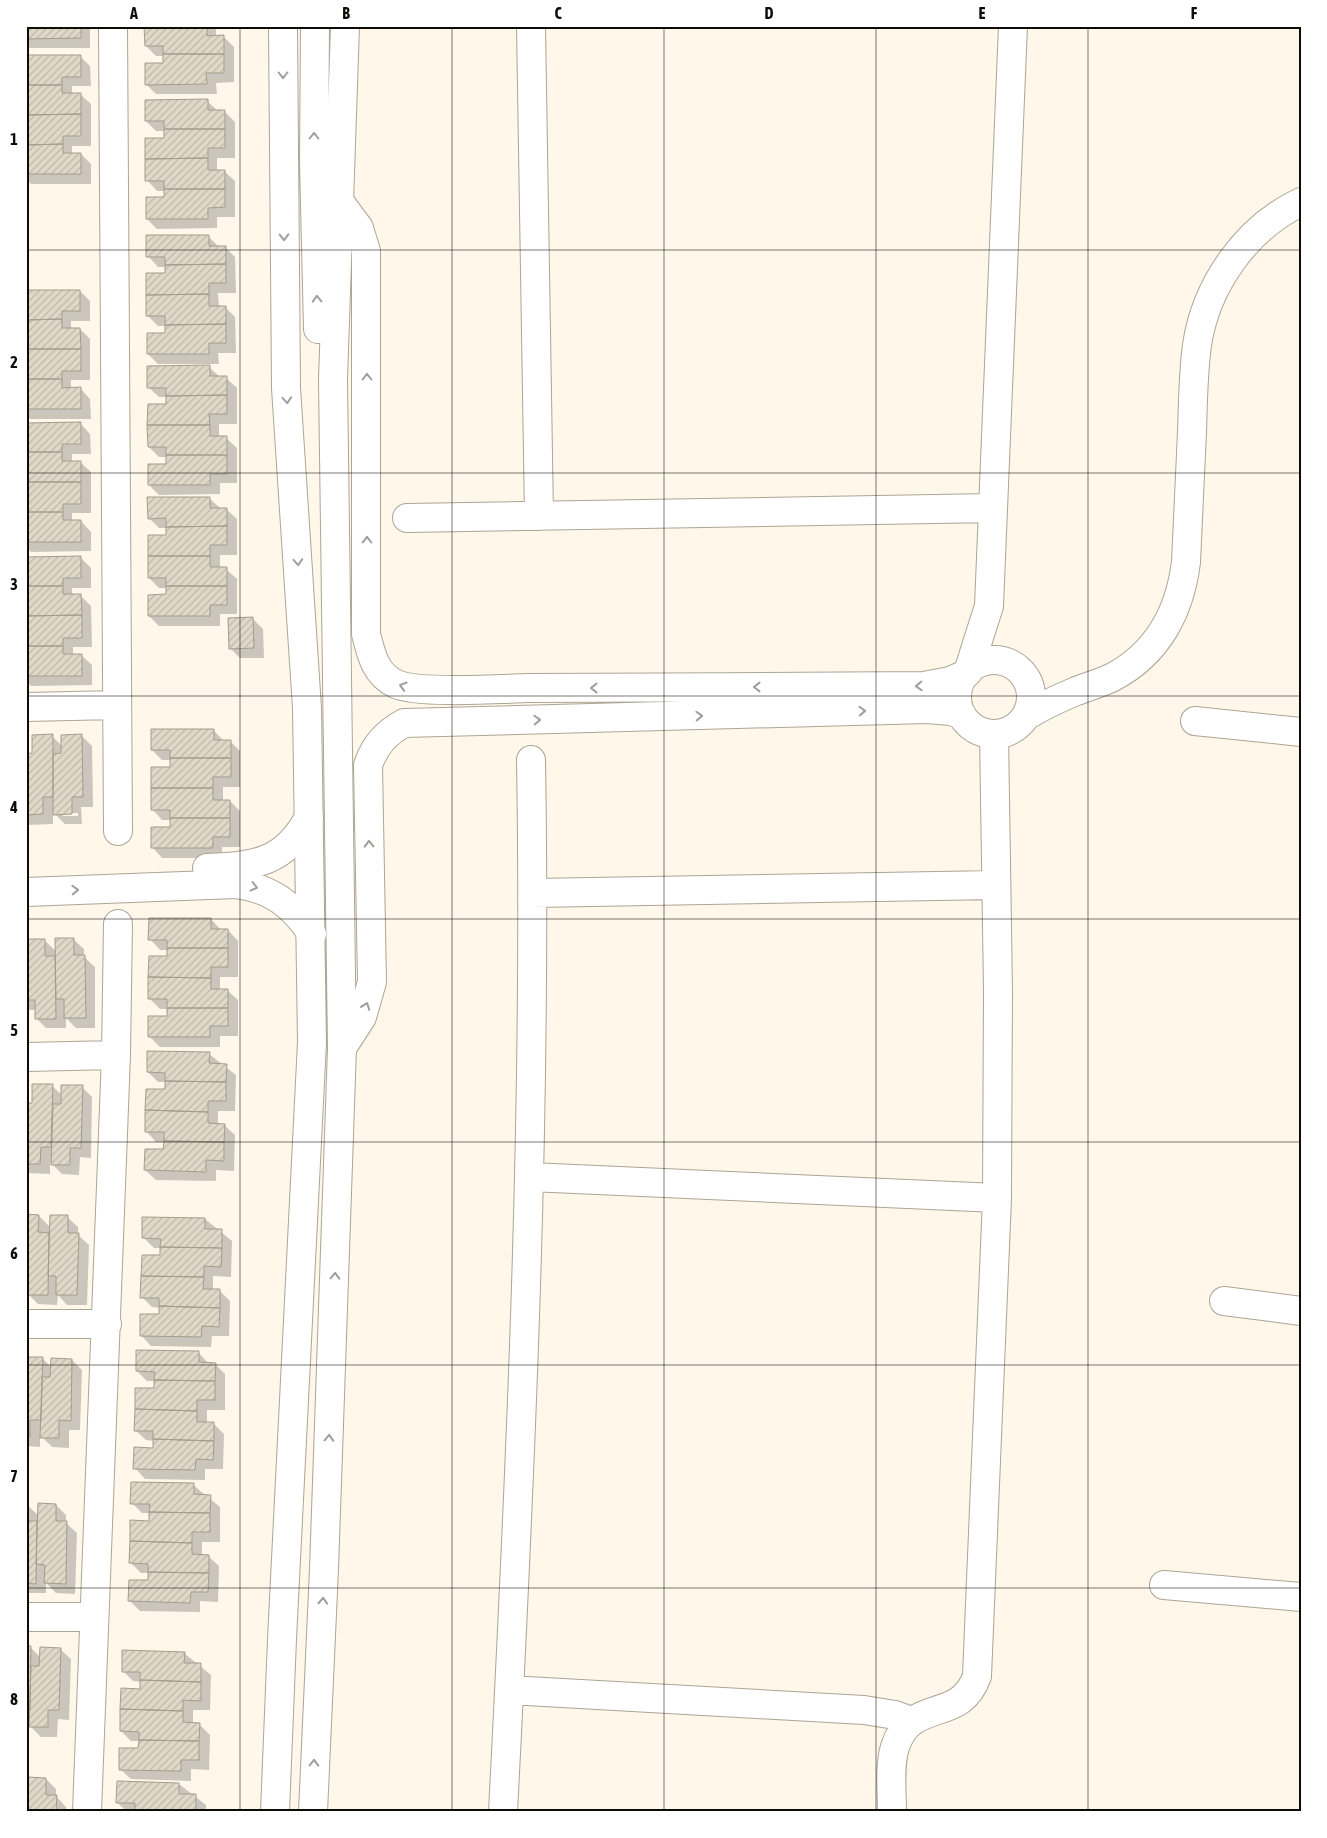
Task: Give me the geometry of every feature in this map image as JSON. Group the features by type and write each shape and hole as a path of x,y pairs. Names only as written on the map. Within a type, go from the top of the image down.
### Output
{"street":[{"path":"113,26 118,831"},
{"path":"276,1812 282,1639 312,1042 312,934 307,708 286,388 283,26"},
{"path":"315,26 314,164 318,325 322,353 333,380"},
{"path":"313,1812 324,1569 342,1048 333,380 345,26"},
{"path":"531,26 539,516"},
{"path":"1013,26 989,606 993,627 1030,689 1031,698 1026,716"},
{"path":"339,201 359,228 367,257 366,634 372,659 386,677 405,687 501,689 924,686 950,681 967,673 983,662 992,660 1016,668 1046,684 1074,692"},
{"path":"342,1048 362,1017 372,982 367,776 372,754 380,741 391,730 404,723 927,709 945,710 962,715 976,729 994,734 1012,729 1026,716 1074,692 1113,677 1133,665 1150,649 1165,630 1176,609 1183,586 1186,562 1195,366 1202,322 1219,281 1245,245 1278,216 1301,202"},
{"path":"407,518 993,508"},
{"path":"962,715 958,698 961,682 967,673 989,606"},
{"path":"501,689 501,721"},
{"path":"26,707 117,705"},
{"path":"1194,721 1301,732"},
{"path":"892,1812 895,1748 900,1733 910,1721 924,1713 944,1709 961,1701 974,1686 977,1676 997,1198 994,734"},
{"path":"503,1812 530,1177 533,893 531,760"},
{"path":"26,874 250,865 268,860 286,850 300,835 309,817"},
{"path":"26,892 236,884 253,886 269,891 286,902 301,917 312,934"},
{"path":"533,893 996,885"},
{"path":"87,1812 116,1055 118,924"},
{"path":"26,1057 116,1055"},
{"path":"530,1177 997,1198"},
{"path":"1224,1301 1301,1311"},
{"path":"26,1324 106,1324"},
{"path":"1164,1585 1301,1597"},
{"path":"26,1617 94,1617"},
{"path":"509,1690 864,1710 896,1715 910,1721"}],"building":[{"path":"26,26 81,26 81,38 26,39"},
{"path":"144,26 207,26 207,36 224,35 224,54 163,54 163,46 145,46"},
{"path":"163,54 224,54 224,73 206,73 207,84 145,85 145,63 163,63"},
{"path":"26,55 81,55 81,77 62,77 62,85 26,85"},
{"path":"26,85 62,85 62,93 81,93 81,114 26,115"},
{"path":"208,99 208,110 225,110 225,129 164,129 164,121 145,121 145,100"},
{"path":"81,114 81,136 63,136 63,144 26,145 26,115"},
{"path":"164,129 225,129 225,148 208,148 208,158 145,159 145,138 164,138"},
{"path":"63,144 63,153 81,153 81,174 26,174 26,145"},
{"path":"208,158 208,170 225,170 225,189 164,189 164,181 145,181 145,159"},
{"path":"164,189 225,189 225,207 208,208 208,219 146,219 146,197 164,197"},
{"path":"146,235 209,235 209,246 226,246 226,264 165,265 165,257 146,257"},
{"path":"226,264 226,283 209,283 209,294 146,295 146,273 165,273 165,265"},
{"path":"26,290 80,290 80,311 62,311 62,319 26,320"},
{"path":"209,294 209,306 226,306 226,324 165,325 165,316 146,316 146,295"},
{"path":"62,319 62,328 80,328 81,349 26,349 26,320"},
{"path":"226,324 226,343 209,343 209,354 147,354 147,333 165,333 165,325"},
{"path":"26,349 81,349 81,371 62,371 62,379 26,379"},
{"path":"210,365 210,376 227,376 227,395 166,396 166,388 147,388 147,366"},
{"path":"26,379 62,379 62,388 81,387 81,409 26,409"},
{"path":"227,395 227,414 209,414 210,425 147,425 148,404 166,404 166,396"},
{"path":"81,422 81,444 62,444 62,452 26,452 26,423"},
{"path":"147,425 210,425 210,436 227,436 227,455 166,455 166,447 148,447"},
{"path":"26,452 62,452 62,461 81,461 81,482 26,482"},
{"path":"166,455 227,455 227,474 210,474 210,485 148,485 148,464 166,464"},
{"path":"26,482 81,482 81,504 63,504 63,512 26,512"},
{"path":"147,497 210,497 210,508 227,508 227,526 166,527 166,518 148,519"},
{"path":"26,512 63,512 63,520 81,520 81,542 26,542"},
{"path":"227,526 227,545 210,545 210,556 148,556 148,535 166,535 166,527"},
{"path":"81,556 81,578 63,578 63,586 26,586 26,557"},
{"path":"148,556 210,556 210,567 227,567 227,586 166,586 166,578 148,578"},
{"path":"26,586 63,586 63,594 81,594 82,615 26,616"},
{"path":"166,586 227,586 227,605 210,605 210,616 148,616 148,595 166,594"},
{"path":"82,615 82,638 63,638 63,646 26,646 26,616"},
{"path":"253,617 254,648 229,649 228,618"},
{"path":"26,646 63,646 63,654 82,654 82,676 26,676"},
{"path":"151,729 214,729 214,740 231,740 231,758 170,758 170,750 151,750"},
{"path":"53,734 53,797 43,797 43,814 26,815 26,754 32,753 32,735"},
{"path":"82,734 83,797 72,797 72,814 53,815 53,754 61,753 61,735"},
{"path":"170,758 231,758 231,777 213,777 213,788 151,788 151,767 170,767"},
{"path":"151,788 213,788 213,800 230,800 230,818 170,818 170,810 151,810"},
{"path":"170,818 230,818 230,837 213,837 213,848 151,848 151,827 170,827"},
{"path":"149,918 211,918 211,929 228,929 228,948 167,948 167,940 148,940"},
{"path":"55,938 74,938 74,955 85,955 86,1018 64,1018 64,999 56,999"},
{"path":"26,939 45,939 45,956 55,956 56,1019 35,1019 35,1000 27,1000"},
{"path":"167,948 228,948 228,967 211,967 211,978 148,977 149,956 167,956"},
{"path":"148,977 211,978 211,989 228,989 228,1008 167,1008 167,999 148,999"},
{"path":"167,1008 228,1008 228,1026 210,1026 210,1037 148,1037 148,1016 167,1016"},
{"path":"147,1051 210,1052 209,1063 227,1064 226,1082 165,1081 165,1073 147,1072"},
{"path":"165,1081 226,1082 226,1101 208,1101 208,1112 145,1110 146,1089 165,1089"},
{"path":"32,1084 53,1084 51,1147 41,1147 40,1164 26,1164 26,1103 32,1103"},
{"path":"61,1085 83,1085 81,1148 70,1148 70,1165 51,1165 53,1104 61,1104"},
{"path":"145,1110 208,1112 208,1123 225,1124 224,1142 164,1141 164,1132 145,1132"},
{"path":"164,1141 224,1142 224,1161 206,1160 206,1172 144,1170 145,1149 163,1149"},
{"path":"26,1214 39,1215 38,1232 49,1233 48,1295 27,1295"},
{"path":"50,1215 68,1215 68,1233 79,1233 77,1295 56,1295 56,1276 48,1276"},
{"path":"142,1217 205,1218 205,1229 222,1229 222,1248 160,1247 161,1239 142,1238"},
{"path":"160,1247 222,1248 221,1267 204,1266 204,1277 141,1276 142,1255 160,1255"},
{"path":"141,1276 204,1277 203,1289 220,1289 220,1308 159,1306 159,1298 140,1298"},
{"path":"159,1306 220,1308 219,1327 202,1326 201,1337 140,1336 140,1314 159,1314"},
{"path":"136,1350 199,1351 199,1362 216,1363 215,1381 154,1380 155,1372 136,1371"},
{"path":"26,1357 43,1357 41,1420 30,1420 30,1437 26,1437"},
{"path":"51,1358 72,1359 71,1421 59,1420 59,1438 40,1438 42,1377 50,1377"},
{"path":"154,1380 215,1381 215,1400 197,1400 197,1411 135,1409 135,1388 154,1388"},
{"path":"135,1409 197,1411 197,1422 214,1422 214,1441 153,1439 153,1431 134,1431"},
{"path":"153,1439 214,1441 213,1460 196,1459 195,1470 133,1469 134,1447 153,1448"},
{"path":"131,1482 194,1483 194,1494 211,1495 210,1513 149,1512 150,1504 130,1504"},
{"path":"26,1503 27,1521 37,1521 36,1584 26,1583"},
{"path":"38,1503 56,1504 56,1521 67,1521 66,1584 44,1583 45,1565 36,1564"},
{"path":"149,1512 210,1513 210,1532 192,1532 192,1543 130,1541 130,1520 149,1521"},
{"path":"130,1541 192,1543 192,1554 209,1555 209,1573 148,1572 148,1564 129,1563"},
{"path":"148,1572 209,1573 208,1592 191,1592 190,1603 128,1601 129,1580 148,1580"},
{"path":"26,1646 31,1646 30,1709 26,1709"},
{"path":"40,1647 61,1648 59,1710 48,1710 48,1727 29,1727 31,1666 39,1666"},
{"path":"122,1650 185,1652 184,1663 201,1663 201,1682 140,1680 140,1672 122,1672"},
{"path":"140,1680 201,1682 201,1701 183,1700 183,1711 120,1709 121,1688 140,1689"},
{"path":"120,1709 183,1711 183,1722 200,1723 199,1741 139,1740 139,1732 120,1731"},
{"path":"139,1740 199,1741 199,1760 181,1760 181,1771 119,1770 119,1748 138,1748"},
{"path":"28,1777 46,1778 46,1795 57,1795 56,1812 27,1812"},
{"path":"117,1781 179,1783 179,1794 196,1794 196,1812 135,1811 135,1803 116,1803"},
{"path":"1158,1810 1217,1811 1158,1812"}]}
